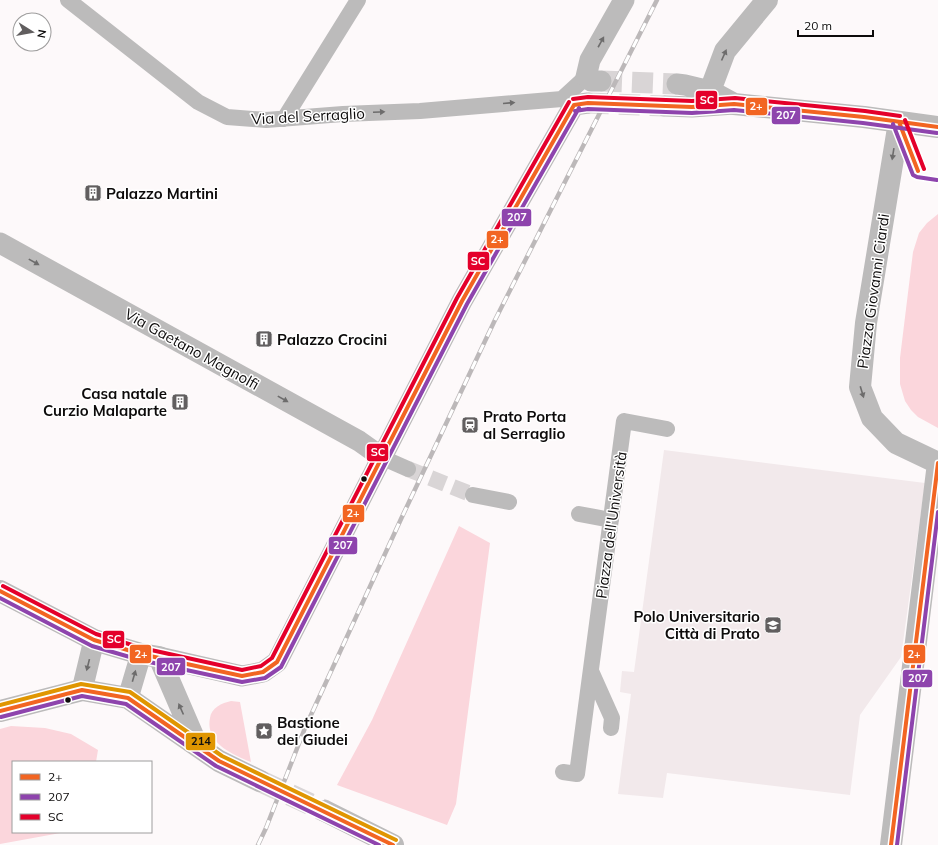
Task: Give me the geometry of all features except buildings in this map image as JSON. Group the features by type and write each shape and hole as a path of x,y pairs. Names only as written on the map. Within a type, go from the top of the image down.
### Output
{"street":[{"name":"Via del Serraglio","path":"68,0 198,102 227,117 252,120 284,119 343,114 574,102"},
{"path":"284,119 358,0"},
{"path":"0,591 94,640 150,655 242,676 263,672 277,662 383,458 462,301 574,102 594,79 590,60 624,0"},
{"path":"710,91 725,51 767,0"},
{"path":"677,84 685,84 710,91 734,104"},
{"path":"665,106 692,107 734,104 864,117 938,127"},
{"name":"Piazza Giovanni Ciardi","path":"899,122 866,323 860,387 872,418 896,443 938,463"},
{"name":"Via Gaetano Magnolfi","path":"0,243 359,441 383,458"},
{"name":"Piazza dell'Università","path":"563,772 577,774 624,421 667,429"},
{"path":"383,458 408,470"},
{"path":"891,845 938,463"},
{"path":"473,495 509,502"},
{"path":"579,514 611,520"},
{"path":"82,690 94,640"},
{"path":"128,698 150,655"},
{"path":"150,655 197,745"},
{"path":"591,671 612,718 611,728"},
{"path":"0,711 82,690 128,698 219,761 260,781"},
{"path":"325,811 393,845"}],"shaded area":[{"path":"938,214 938,428 918,417 905,401 900,384 900,358 913,252 919,233 927,223"},
{"name":"Polo Universitario Città di Prato","path":"664,450 925,483 901,657 860,715 850,795 667,773 663,798 618,794 631,694 620,692 622,671 634,672"},
{"path":"459,526 490,543 456,804 447,825 337,785 372,720"},
{"path":"231,701 240,702 251,762 228,751 216,741 212,734 210,718 212,711 224,703"},
{"path":"11,726 45,728 71,734 98,750 96,761 12,761 12,833 60,833 0,844 0,729"}],"tunnel":[{"path":"601,81 677,84"},
{"path":"588,103 665,106"},
{"path":"408,469 473,495"},
{"path":"260,781 325,811"}],"railway":[{"path":"258,845 305,728 494,322 657,0"}],"transit line":[{"name":"SC","path":"573,99 588,97 692,101 735,98 900,116"},
{"name":"SC","path":"3,586 96,634 142,648 242,670 261,666 272,658 457,298 569,102"},
{"name":"2+","path":"574,105 588,103 692,107 734,104 864,117 938,127"},
{"name":"2+","path":"0,591 94,640 141,654 242,676 263,672 277,662 462,301 574,105"},
{"name":"207","path":"0,598 92,646 140,660 242,682 265,678 281,667 467,304 579,108"},
{"name":"207","path":"575,111 588,109 692,113 734,110 863,123 937,133"},
{"name":"SC","path":"905,120 924,169"},
{"name":"2+","path":"899,122 918,171"},
{"name":"207","path":"893,124 913,175 937,180"},
{"name":"2+","path":"891,845 938,463"},
{"name":"207","path":"897,845 938,512"},
{"name":"214","path":"0,705 81,684 130,692 222,756 396,840"},
{"name":"2+","path":"0,711 82,690 128,698 219,761 393,845"},
{"name":"207","path":"1,717 82,696 126,704 216,766 379,845"}],"place":[{"name":"Palazzo Martini","path":"93,193"},
{"name":"Palazzo Crocini","path":"264,339"},
{"name":"Casa natale Curzio Malaparte","path":"180,402"},
{"name":"Prato Porta al Serraglio","path":"470,425"},
{"name":"Polo Universitario Città di Prato","path":"773,625"},
{"name":"Bastione dei Giudei","path":"264,731"}]}
